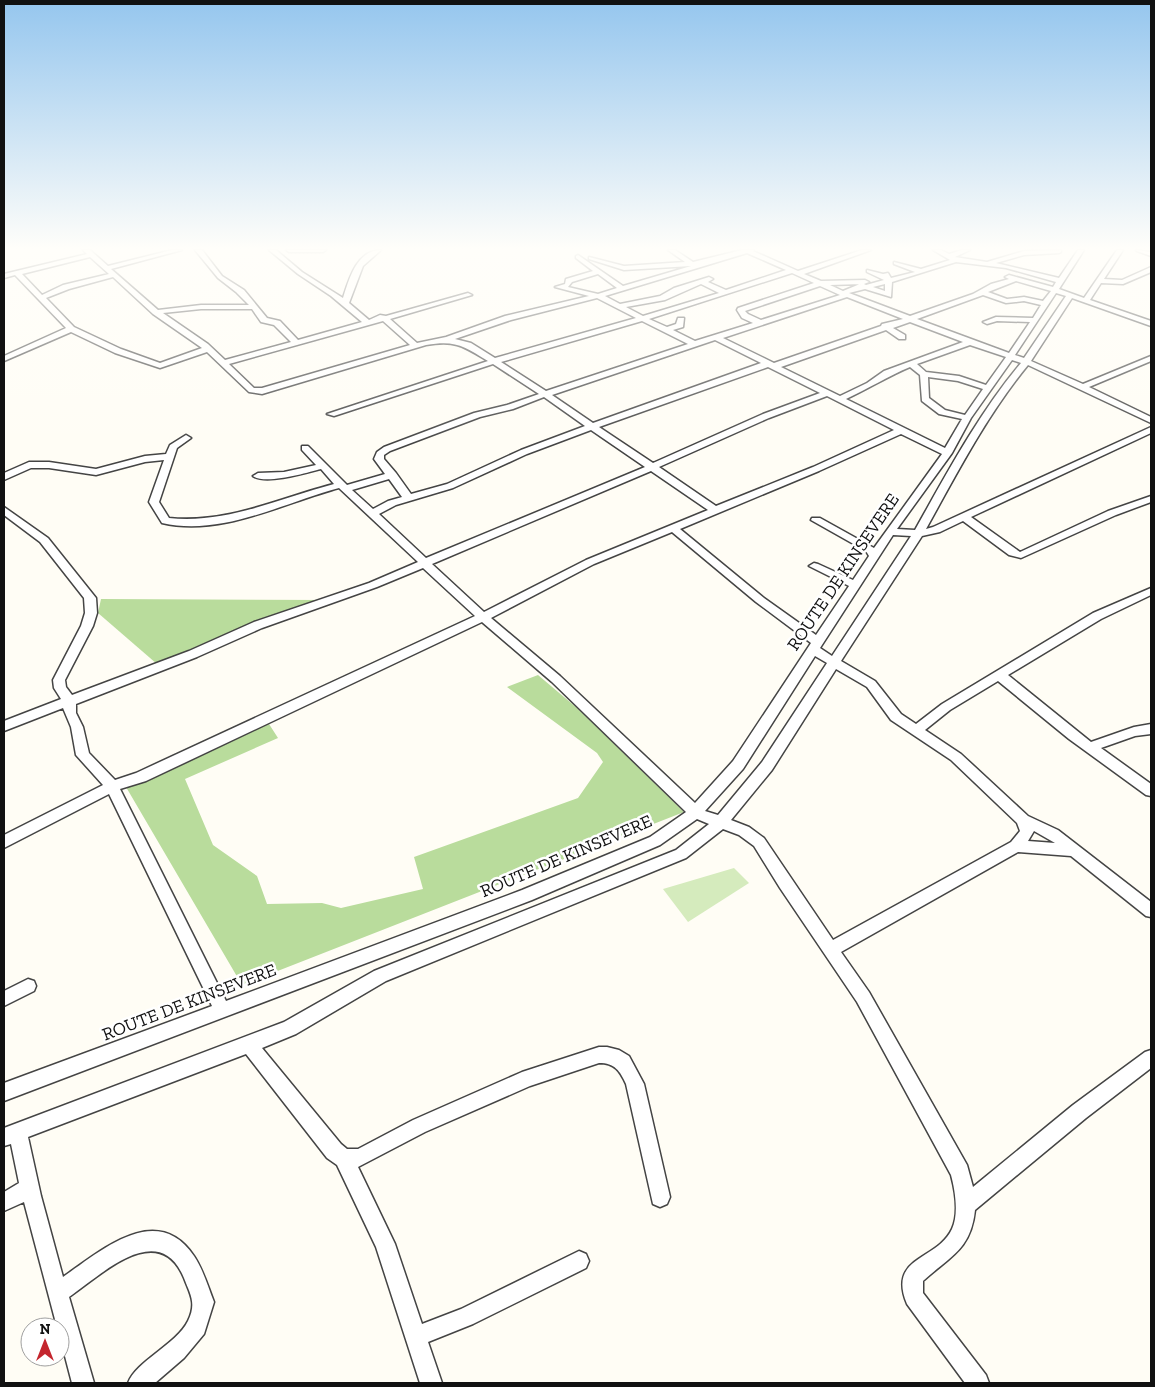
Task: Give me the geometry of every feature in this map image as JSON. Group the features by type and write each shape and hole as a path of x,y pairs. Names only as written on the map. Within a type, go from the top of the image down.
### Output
{"street":[{"path":"57,315 71,329 118,351 158,366 207,349"},
{"path":"160,315 225,363 252,390 259,391 446,339 521,315"},
{"path":"261,315 264,320 277,323 296,342"},
{"path":"358,315 366,322"},
{"path":"225,363 395,315"},
{"path":"637,315 694,344"},
{"path":"331,414 494,362 656,315"},
{"path":"744,315 762,324"},
{"path":"410,499 379,458 382,452 477,415 510,407 543,394 787,315"},
{"path":"899,315 1012,356 1084,386 1151,420"},
{"path":"372,514 386,506 450,486 524,452 590,427 918,315"},
{"path":"1006,315 1017,319"},
{"name":"ROUTE DE KINSEVERE","path":"4,1092 536,891 656,841 696,813 738,765 890,532 947,453 968,418 1039,315"},
{"path":"83,1383 59,1292 11,1135 249,1046 290,1028 380,976 681,854 720,822 767,766 918,533 963,454 1007,384 1026,362 1057,315"},
{"path":"1128,315 1149,322"},
{"path":"383,318 416,346"},
{"path":"987,322 1017,319 1035,320"},
{"path":"667,330 680,324 680,320"},
{"path":"885,326 902,337"},
{"path":"4,359 71,329"},
{"path":"717,338 947,453"},
{"path":"446,339 468,345 714,510"},
{"path":"840,399 870,385 887,373 913,365 970,342"},
{"path":"1084,386 1151,358"},
{"path":"913,365 924,374 958,379 989,388"},
{"path":"924,374 926,399 942,412 968,418"},
{"path":"4,726 193,654 258,625 373,585 652,467 766,416 828,393"},
{"path":"4,842 112,786 150,773 483,617 590,562 816,469 902,430"},
{"path":"890,532 918,533 936,530 1151,430"},
{"path":"186,438 174,447 154,502 166,521 176,523 233,517 393,475"},
{"path":"306,448 343,487 426,562 483,617 556,679 696,813 744,831 759,842 785,884 832,949 863,997 960,1172 964,1189 962,1231 953,1244 913,1276 912,1286 914,1298 978,1383"},
{"path":"4,477 29,465 49,465 96,472 145,459 170,457"},
{"path":"258,476 284,475 323,466"},
{"path":"964,517 1013,553 1021,555 1112,514 1151,499"},
{"path":"4,510 44,540 90,598 91,613 88,626 59,680 60,688 69,701 70,713 77,727 83,755 112,786 152,864 222,1010"},
{"path":"816,520 870,549 874,556"},
{"path":"673,528 834,661 870,684 896,717 956,756 1023,820 1053,834 1151,911"},
{"path":"814,566 856,585"},
{"path":"917,730 946,707 1115,606 1151,591"},
{"path":"999,676 1151,792"},
{"path":"1090,747 1134,732 1151,729"},
{"path":"832,949 1016,846 1027,832 1023,820"},
{"path":"1016,846 1076,852"},
{"path":"4,999 28,986"},
{"path":"249,1046 334,1151 344,1158 385,1244 431,1383"},
{"path":"344,1158 360,1158 368,1155 419,1126 528,1078 609,1054 619,1057 628,1068 635,1084 660,1196"},
{"path":"964,1206 1036,1146 1066,1124 1102,1092 1151,1058"},
{"path":"4,1202 28,1188"},
{"path":"59,1292 122,1248 148,1240 171,1244 188,1264 204,1302 197,1327 177,1351 139,1383"},
{"path":"417,1336 466,1317 579,1261"}],"green space":[{"path":"101,599 329,600 157,664 98,613"},
{"path":"538,675 577,708 684,812 242,985 126,787 269,724 278,738 185,779 213,845 257,876 267,904 322,903 341,908 423,889 414,857 578,798 603,762 597,753 507,687"},
{"path":"734,868 749,883 688,922 663,889"}]}
